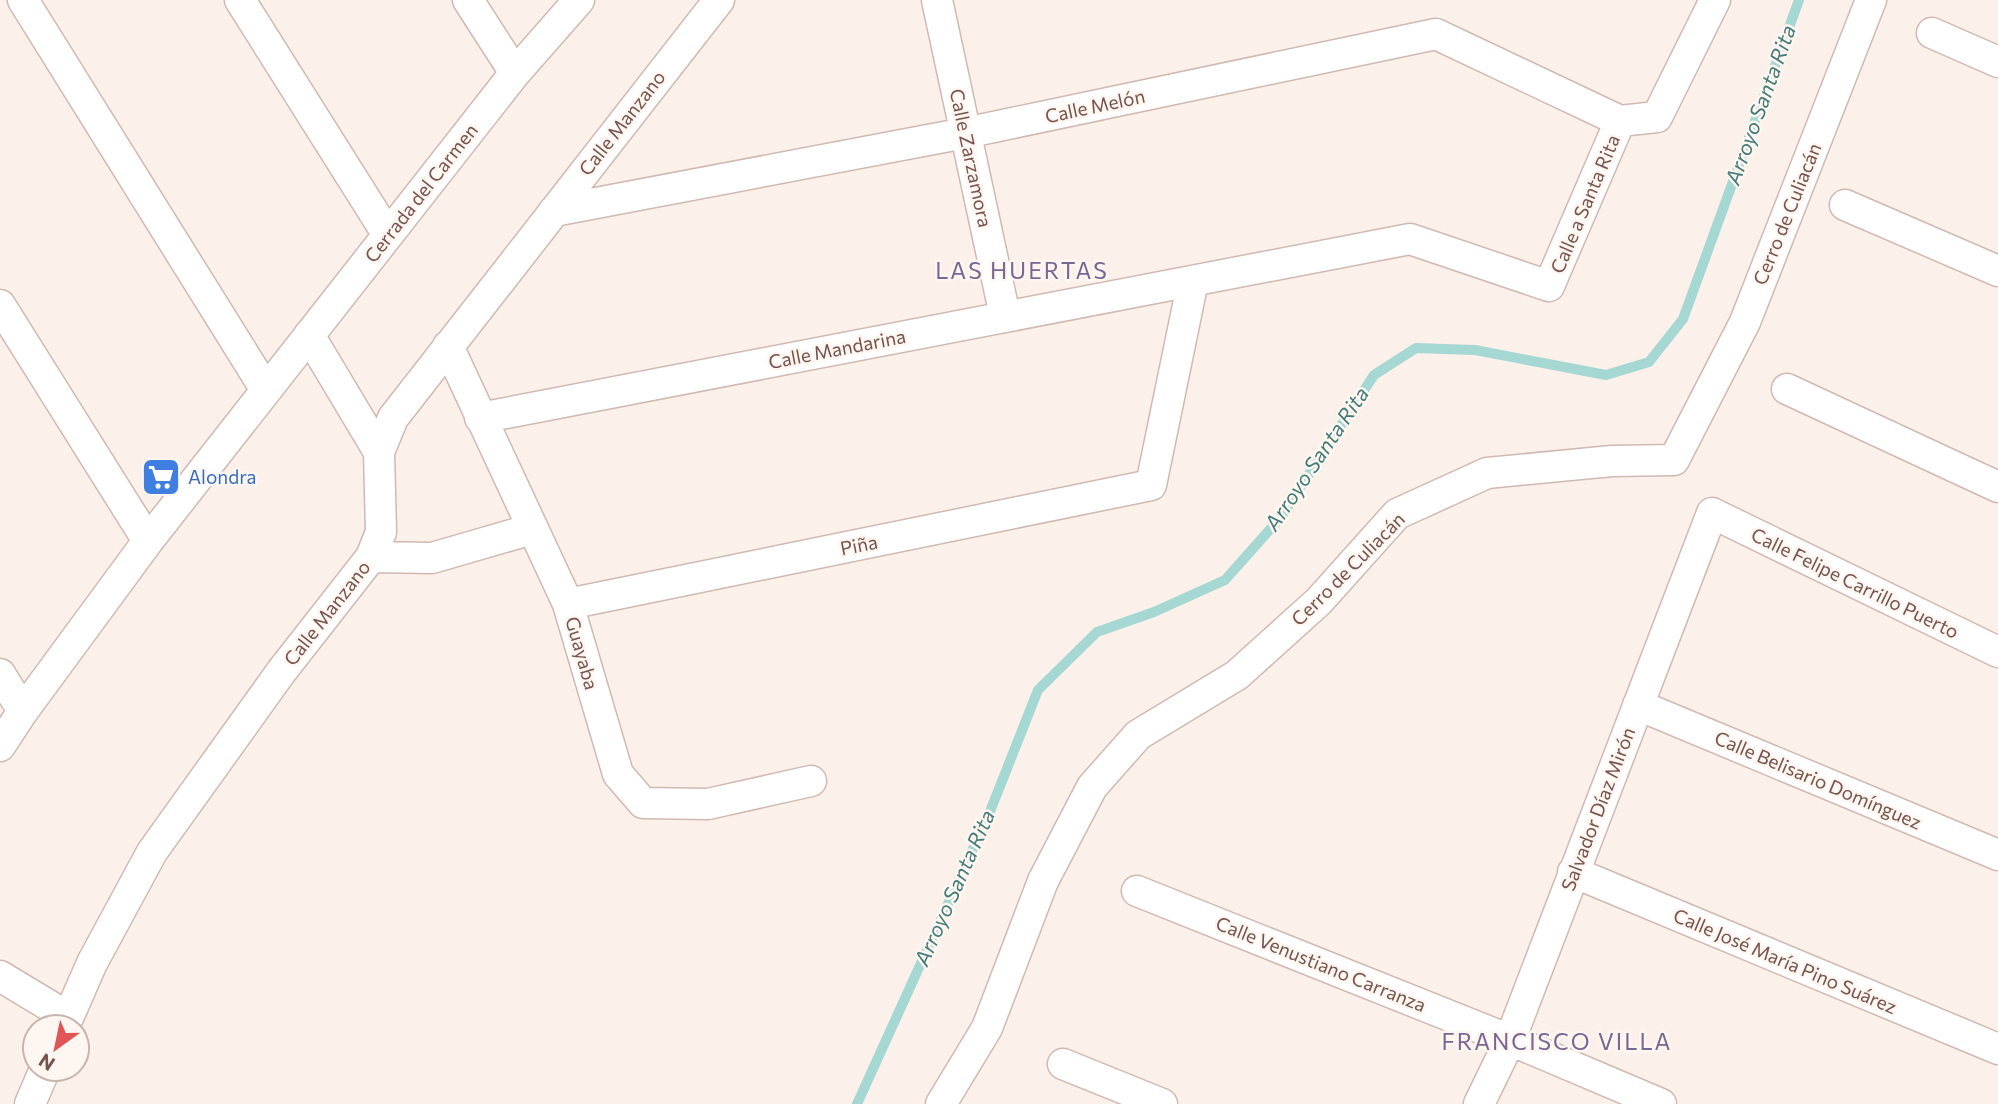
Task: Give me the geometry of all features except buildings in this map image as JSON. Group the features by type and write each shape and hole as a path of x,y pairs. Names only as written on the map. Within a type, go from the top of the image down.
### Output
{"street":[{"path":"23,0 267,390"},
{"path":"240,0 388,235"},
{"path":"468,0 515,73"},
{"name":"Cerrada del Carmen","path":"0,746 148,541 515,73 579,0"},
{"path":"716,3 744,0"},
{"name":"Calle Zarzamora","path":"937,0 1005,316"},
{"name":"Calle a Santa Rita","path":"1549,286 1620,121 1657,117 1715,0"},
{"name":"Cerro de Culiacán","path":"941,1104 986,1028 1043,881 1092,787 1138,734 1237,675 1320,601 1398,514 1487,473 1612,461 1674,460 1745,322 1871,0"},
{"name":"Calle Manzano","path":"70,1013 92,963 152,852 281,672 371,557 381,532 379,452 393,418 716,3"},
{"path":"1932,33 1998,62"},
{"name":"Calle Melón","path":"554,211 965,133 1436,34 1620,121"},
{"path":"1845,205 1998,271"},
{"name":"Calle Mandarina","path":"481,418 1410,239 1549,286"},
{"name":"Piña","path":"568,604 1151,485 1193,281"},
{"path":"0,305 148,541"},
{"path":"309,335 379,452"},
{"name":"Guayaba","path":"448,346 568,604 618,774 643,803 708,804 811,780"},
{"path":"1787,389 1998,488"},
{"name":"Calle Felipe Carrillo Puerto","path":"1712,513 1998,652"},
{"name":"Salvador Díaz Mirón","path":"1479,1104 1510,1040 1712,513"},
{"path":"371,557 432,558 532,528"},
{"path":"0,674 23,711"},
{"name":"Calle Belisario Domínguez","path":"1638,705 1998,855"},
{"name":"Calle José María Pino Suárez","path":"1573,872 1998,1049"},
{"name":"Calle Venustiano Carranza","path":"1137,891 1510,1040 1661,1104"},
{"path":"0,976 53,1013"},
{"path":"1063,1064 1162,1104"},
{"path":"30,1104 39,1083"}],"waterway":[{"name":"Arroyo Santa Rita","path":"857,1104 991,809 1038,690 1097,632 1154,612 1225,580 1281,517 1374,375 1416,348 1475,350 1606,375 1649,362 1683,319 1799,0"}],"place":[{"name":"Alondra","path":"161,477"}],"district":[{"name":"LAS HUERTAS","path":"1022,271"},
{"name":"FRANCISCO VILLA","path":"1557,1042"}]}
